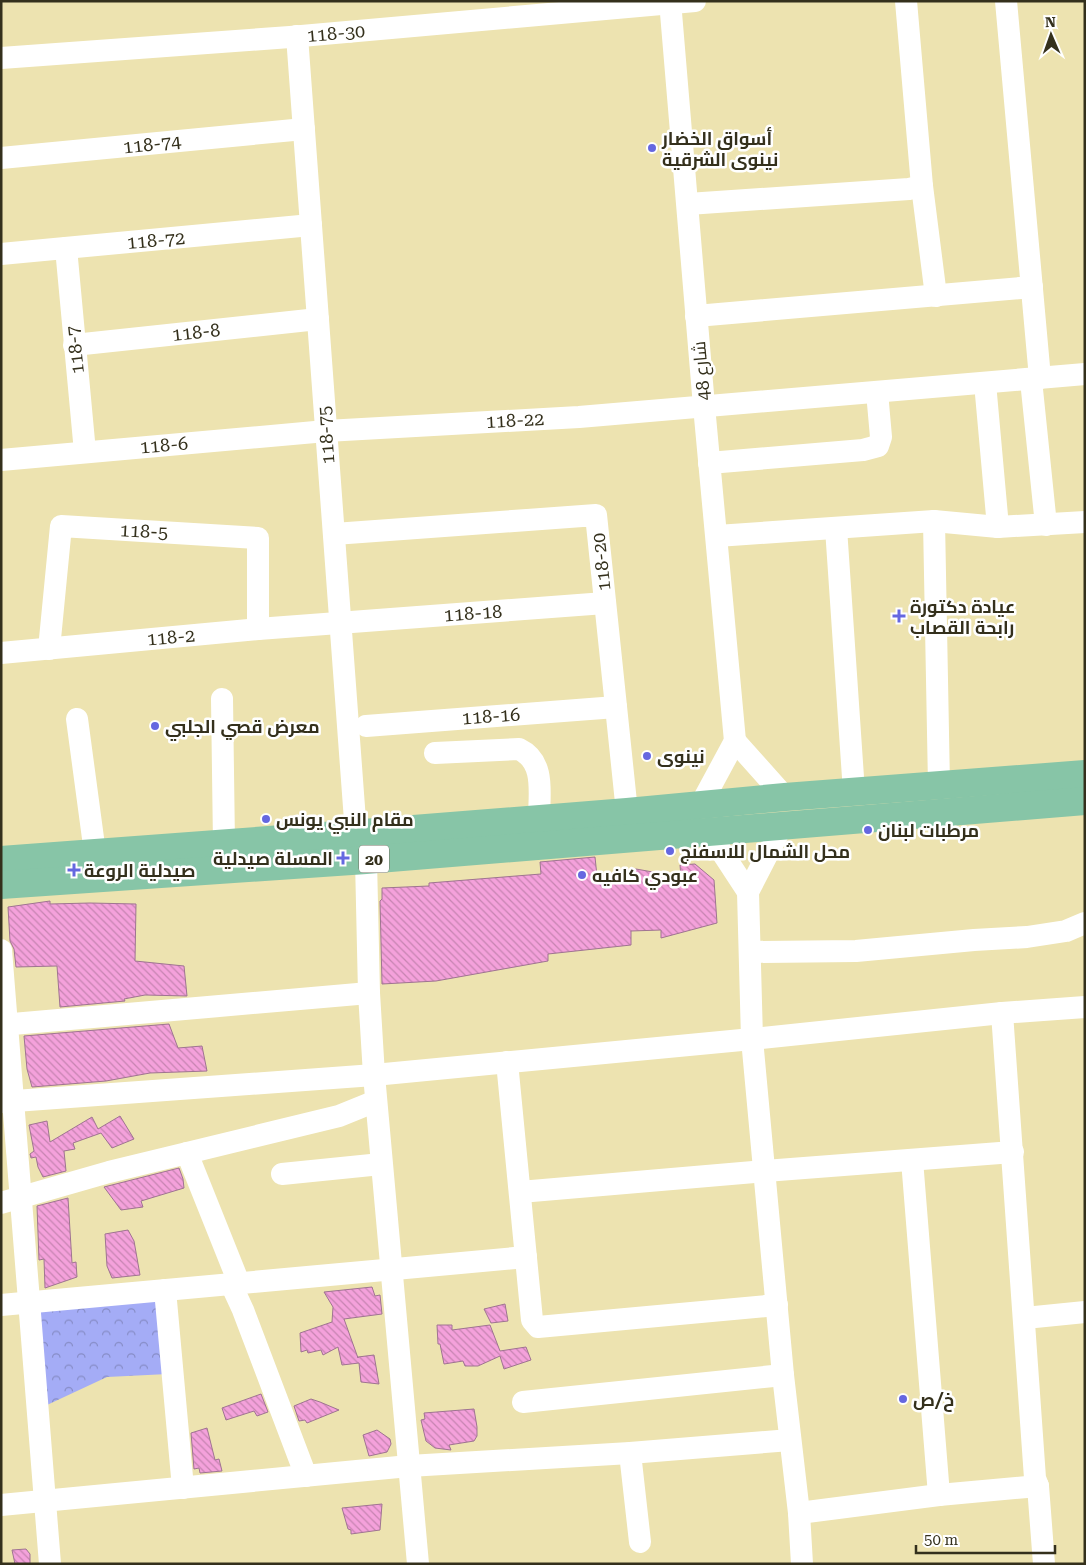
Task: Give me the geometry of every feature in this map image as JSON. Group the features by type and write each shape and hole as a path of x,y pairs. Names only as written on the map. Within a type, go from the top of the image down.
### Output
{"main road":[{"path":"785,797 1085,774"},
{"name":"20","path":"1,860 356,834 785,797"},
{"path":"783,824 1085,800"},
{"name":"20","path":"1,885 366,860 783,824"}],"street":[{"name":"118-30","path":"1,58 297,36 528,8 695,1"},
{"path":"906,1 922,186 936,296"},
{"path":"1006,1 1032,288 1035,379 1046,524"},
{"name":"شارع 48","path":"670,2 696,316 735,741"},
{"name":"118-75","path":"297,36 356,834"},
{"name":"118-74","path":"1,158 304,129"},
{"path":"688,204 909,189 922,186"},
{"name":"118-72","path":"1,254 311,225"},
{"name":"118-7","path":"66,248 74,345 86,452"},
{"path":"696,316 1032,288"},
{"name":"118-8","path":"74,345 318,319"},
{"name":"118-22","path":"326,431 579,416 1085,374"},
{"path":"985,383 998,528"},
{"path":"709,463 863,450 878,446 881,437 877,392"},
{"name":"118-6","path":"1,460 326,431"},
{"name":"118-20","path":"334,534 596,515 627,812"},
{"path":"717,536 934,521 998,528 1085,522"},
{"path":"934,521 939,785"},
{"name":"118-5","path":"49,649 61,526 258,538 258,629"},
{"path":"836,528 854,792"},
{"name":"118-18","path":"340,622 605,603"},
{"name":"118-2","path":"1,653 340,622"},
{"path":"222,699 224,844"},
{"name":"118-16","path":"366,726 616,707"},
{"path":"77,719 95,853"},
{"path":"701,804 735,741 785,797"},
{"path":"435,753 519,749 528,753 536,764 539,779 539,819"},
{"path":"783,824 748,892 752,1039 776,1305 799,1513 802,1564"},
{"path":"708,831 748,892"},
{"path":"366,860 369,993 374,1075 418,1564"},
{"path":"750,952 856,951 974,940 1027,938 1066,931 1085,923"},
{"path":"1,950 11,1200 29,1303 50,1564"},
{"path":"4,1025 369,993"},
{"path":"7,1101 374,1075 1085,1007"},
{"path":"1002,1014 1044,1564"},
{"path":"507,1062 532,1320 538,1327 776,1305"},
{"path":"11,1200 109,1172 339,1116 376,1101"},
{"path":"520,1192 1013,1152"},
{"path":"187,1153 243,1310 306,1476"},
{"path":"912,1160 940,1495"},
{"path":"282,1174 381,1164"},
{"path":"1,1306 526,1256"},
{"path":"165,1290 183,1488"},
{"path":"1025,1318 1085,1312"},
{"path":"523,1402 783,1375"},
{"path":"1,1505 409,1466 630,1454 790,1440"},
{"path":"630,1454 640,1542"},
{"path":"799,1513 940,1495 1038,1486"}],"green space":[{"path":"158,1297 168,1374 107,1377 47,1405 35,1308"}],"building":[{"path":"595,857 597,876 636,869 681,877 680,865 695,864 714,880 717,923 661,938 661,930 631,931 631,945 548,954 548,961 436,981 382,984 380,901 382,899 382,888 429,886 429,883 541,874 540,862"},
{"path":"50,901 50,904 136,904 135,961 184,966 187,996 145,995 124,999 125,1001 60,1007 57,966 16,967 14,949 10,941 8,907"},
{"path":"169,1024 178,1048 202,1046 207,1071 150,1073 106,1081 32,1087 27,1069 24,1036"},
{"path":"120,1116 134,1139 112,1148 101,1133 73,1143 75,1149 64,1151 66,1171 43,1177 36,1157 31,1158 30,1154 34,1151 29,1125 47,1121 50,1142 92,1117 98,1129"},
{"path":"179,1168 184,1188 141,1201 143,1207 121,1210 104,1187"},
{"path":"68,1198 72,1263 76,1262 77,1277 45,1288 44,1259 39,1260 37,1206"},
{"path":"128,1230 134,1241 140,1275 112,1278 107,1266 105,1234"},
{"path":"372,1287 375,1296 380,1295 382,1314 344,1319 358,1358 374,1355 379,1384 361,1382 359,1363 342,1365 338,1347 323,1355 321,1350 308,1353 307,1350 301,1352 300,1333 332,1322 333,1307 324,1292"},
{"path":"505,1304 508,1321 491,1323 484,1309"},
{"path":"437,1325 452,1325 452,1330 490,1325 500,1351 526,1347 531,1360 504,1369 500,1356 478,1366 465,1366 463,1361 444,1364 440,1344 438,1344"},
{"path":"261,1394 268,1412 257,1416 254,1411 226,1420 222,1408"},
{"path":"311,1399 339,1410 307,1423 305,1420 299,1421 294,1406"},
{"path":"474,1409 477,1436 474,1441 449,1445 451,1450 435,1448 426,1441 421,1420 425,1419 424,1413"},
{"path":"207,1428 215,1460 219,1459 222,1471 200,1473 199,1468 194,1469 191,1433"},
{"path":"377,1430 390,1439 391,1444 387,1452 369,1456 363,1435"},
{"path":"382,1504 380,1530 351,1534 342,1508"},
{"path":"26,1549 30,1554 30,1564 15,1564 12,1550"}],"place":[{"name":"أسواق الخضار نينوى الشرقية","path":"652,148"},
{"name":"عيادة دكتورة رابحة القصاب","path":"899,616"},
{"name":"معرض قصي الجلبي","path":"155,726"},
{"name":"نينوى","path":"647,756"},
{"name":"مقام النبي يونس","path":"266,819"},
{"name":"مرطبات لبنان","path":"868,830"},
{"name":"محل الشمال للاسفنج","path":"670,851"},
{"name":"المسلة صيدلية","path":"343,858"},
{"name":"صيدلية الروعة","path":"74,870"},
{"name":"عبودي كافيه","path":"582,875"},
{"name":"خ/ص","path":"903,1399"}]}
